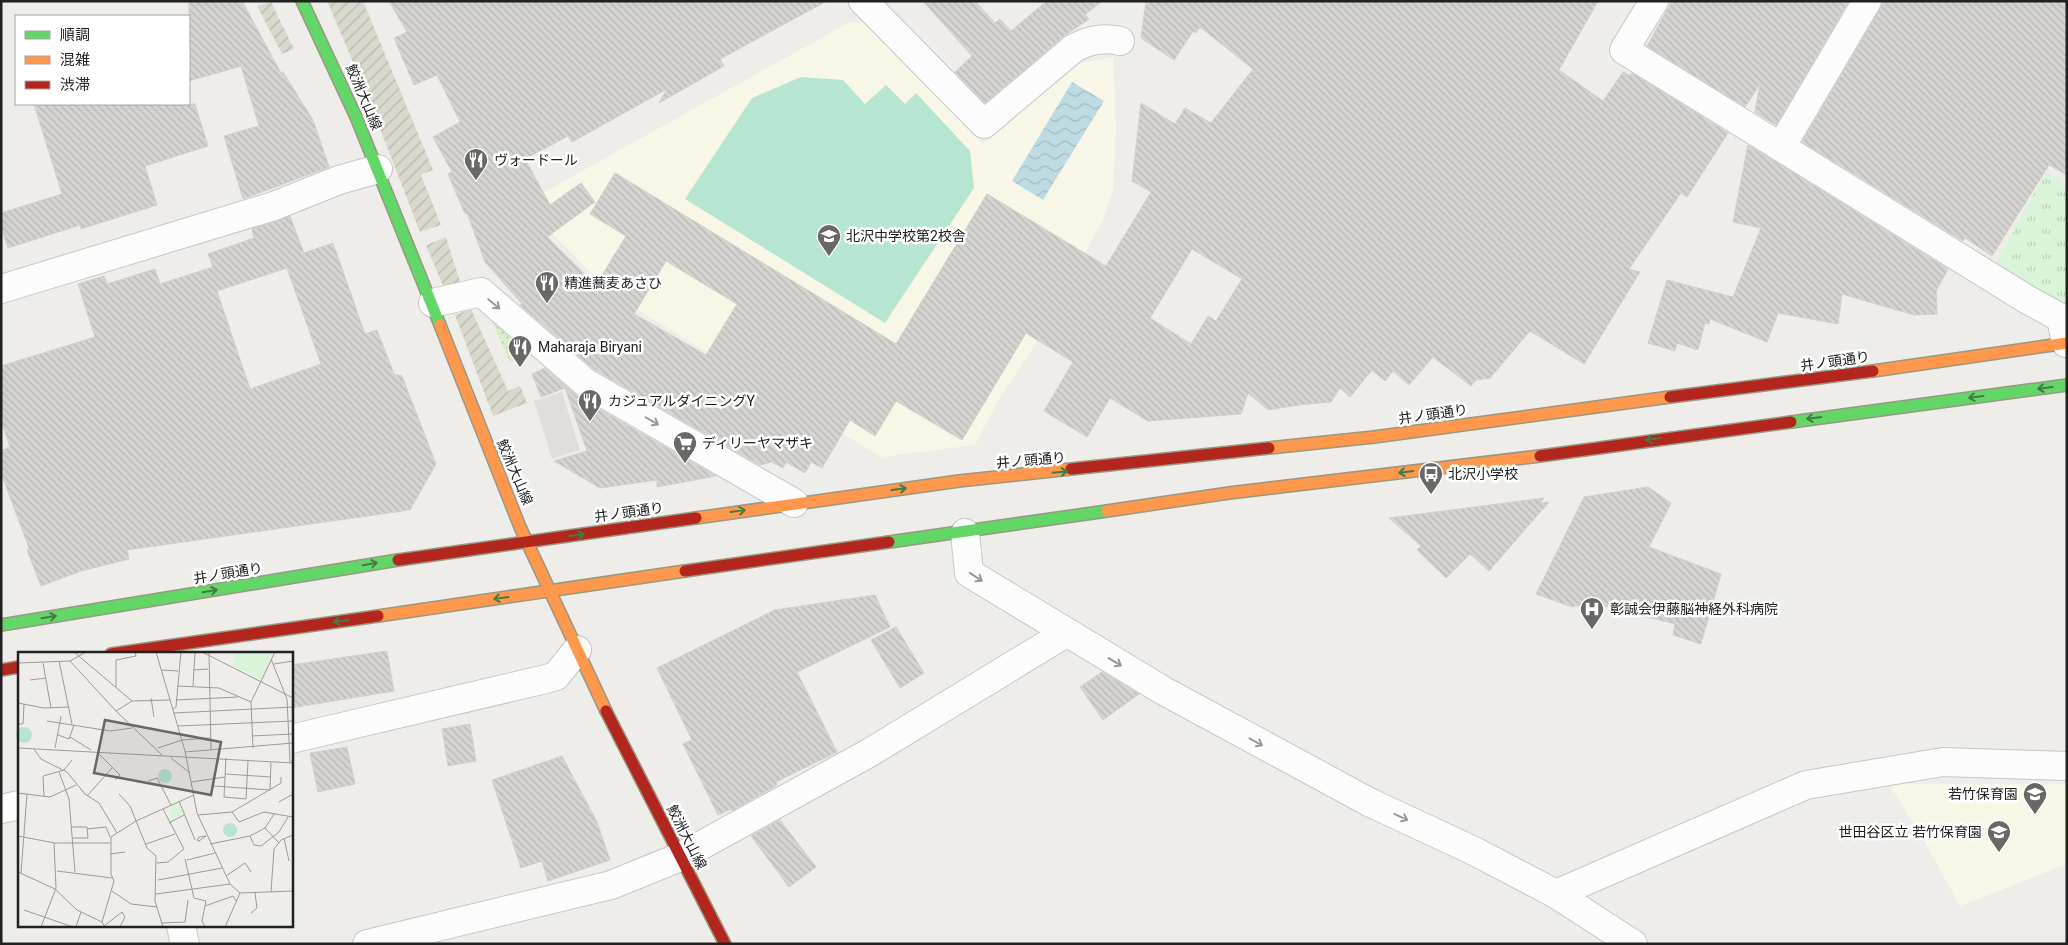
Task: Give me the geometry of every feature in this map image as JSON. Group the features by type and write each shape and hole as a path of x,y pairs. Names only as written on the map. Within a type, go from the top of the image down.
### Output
{"main road":[{"name":"鮫洲大山線","path":"302,1 326,46 378,169 433,303 495,467 550,591 577,650 725,944"},
{"name":"井ノ頭通り","path":"1,626 464,549 529,542 794,503 959,481 1374,437 1608,404 1855,374 2066,343"},
{"path":"125,652 1229,494 1548,455 2067,385"},
{"path":"1,670 18,667"}],"street":[{"path":"863,1 984,124 1074,48 1089,41 1107,38 1120,41"},
{"path":"1654,1 1624,50 2028,300 2061,318 2066,343"},
{"path":"1782,147 1867,1"},
{"path":"1,289 274,206 339,180 378,169"},
{"path":"433,303 480,292 586,383 794,503"},
{"path":"965,533 969,573 1066,633 1164,691 1302,767 1556,894 1633,944"},
{"path":"367,944 611,885 680,857 868,753 1066,633"},
{"path":"292,738 556,676 577,650"},
{"path":"1556,894 1806,785 1943,762 2067,766"},
{"path":"1,809 18,805"},
{"path":"181,928 185,944"}],"shaded area":[{"path":"327,1 363,1 433,170 421,175 441,225 420,232 367,95"},
{"path":"271,2 294,49 282,54 257,6"},
{"name":"北沢中学校第2校舎","path":"850,22 868,23 983,144 1081,63 1113,57 1116,130 1113,189 1103,220 1028,356 999,399 975,445 881,457 613,295 523,204"},
{"path":"446,237 462,288 446,293 426,245"},
{"path":"471,309 508,391 520,386 527,403 493,416 455,315"},
{"path":"562,392 580,450 552,459 534,401"},
{"name":"世田谷区立 若竹保育園","path":"1889,784 2067,784 2067,864 1960,906 1925,842"}],"green space":[{"path":"801,77 843,80 865,104 886,85 905,104 916,93 970,151 974,188 885,323 685,199 752,98"},
{"path":"2046,172 2067,183 2067,307 1992,270"},
{"path":"490,317 536,352 510,362"}],"water":[{"path":"1072,82 1104,101 1043,200 1012,181"}],"building":[{"path":"189,1 242,1 281,73 283,72 313,120 329,167 243,199 224,136 259,126 241,66 190,81"},
{"path":"389,1 827,1 720,59 724,66 659,103 667,89 572,142 568,136 525,159 550,205 581,183 595,202 547,237 596,285 626,236 590,214 615,173 896,344 987,194 1106,266 1151,192 1132,181 1141,103 1175,124 1185,108 1211,123 1253,69 1200,27 1196,33 1193,31 1174,60 1141,38 1146,1 1598,1 1559,70 1603,101 1623,72 1630,76 1632,73 1728,133 1687,197 1681,193 1629,269 1640,272 1584,364 1530,331 1490,378 1476,380 1471,386 1433,357 1409,385 1393,371 1385,381 1372,370 1350,397 1340,388 1331,402 1268,410 1248,393 1241,414 1148,421 1110,398 1087,437 1044,411 1073,362 1026,333 962,440 896,401 875,436 850,420 822,468 811,462 805,473 786,462 783,468 772,462 760,465 595,370 520,305 522,304 485,262 467,213 465,214 448,174 452,172 433,137 460,122 437,75 414,85 394,38 407,32","holes":["1192,249 1242,279 1216,321 1208,316 1191,344 1150,318","666,261 737,304 706,355 634,314"]},
{"path":"923,1 975,1 995,23 1000,19 1011,31 1047,1 1102,1 1085,15 1089,19 1064,36 985,103 955,72 972,56"},
{"path":"1672,1 1849,1 1776,125 1755,112 1760,84 1745,107 1647,46"},
{"path":"1883,1 2067,1 2067,175 2049,165 1992,256 1965,238 1963,241 1802,142"},
{"path":"195,104 208,146 145,166 157,205 81,229 80,225 8,248 1,226 1,213 62,194 34,105"},
{"path":"1748,145 1948,269 1936,291 1937,314 1914,315 1842,294 1838,324 1778,313 1767,342 1710,319 1709,324 1705,323 1698,350 1677,343 1675,351 1648,343 1667,280 1733,297 1761,228 1733,222"},
{"path":"290,216 304,253 333,243 365,334 377,330 394,374 402,376 436,464 410,510 127,550 129,559 81,571 41,586 1,473 1,451 10,447 1,420 1,366 95,337 78,284 104,276 107,284 155,269 160,284 213,267 208,254 254,238 252,229","holes":["287,268 321,364 250,389 217,291"]},
{"path":"545,368 578,397 716,476 657,487 657,480 600,488 554,461 587,451 565,388 541,397 532,374"},
{"path":"1648,487 1671,503 1649,547 1721,574 1701,644 1673,635 1675,624 1590,602 1572,607 1536,594 1584,497"},
{"path":"1544,498 1540,503 1549,502 1489,571 1470,554 1446,578 1417,550 1421,546 1389,518"},
{"path":"875,595 890,627 797,672 837,752 776,782 777,785 732,811 731,809 718,815 683,744 692,740 657,668 775,610"},
{"path":"896,627 924,673 900,688 871,640"},
{"path":"387,651 394,691 292,708 292,665"},
{"path":"1102,672 1139,694 1103,720 1080,687"},
{"path":"470,724 476,761 448,766 442,729"},
{"path":"347,747 355,784 318,792 310,753"},
{"path":"562,756 597,822 610,860 548,881 542,861 521,868 492,780"},
{"path":"780,820 816,867 789,887 751,836"}],"traffic: fast":[{"path":"302,1 356,117 440,325"},
{"path":"1791,422 2067,385"},
{"path":"889,542 1107,511"},
{"path":"1,625 398,560"}],"traffic: slow":[{"path":"440,325 520,527 606,711"},
{"path":"1873,371 2067,343"},
{"path":"1269,448 1374,437 1670,397"},
{"path":"1107,511 1229,493 1540,456"},
{"path":"696,518 959,481 1071,469"},
{"path":"378,616 685,571"}],"traffic: jam":[{"path":"1670,397 1873,371"},
{"path":"1540,456 1791,422"},
{"path":"1071,469 1269,448"},
{"path":"398,560 696,518"},
{"path":"685,571 889,542"},
{"path":"125,652 378,616"},
{"path":"1,670 18,667"},
{"path":"606,711 725,944"}],"place":[{"name":"ヴォードール","path":"476,181"},
{"name":"北沢中学校第2校舎","path":"829,257"},
{"name":"精進蕎麦あさひ","path":"547,304"},
{"name":"Maharaja Biryani","path":"520,368"},
{"name":"カジュアルダイニングY","path":"590,422"},
{"name":"ディリーヤマザキ","path":"685,464"},
{"name":"北沢小学校","path":"1431,495"},
{"name":"彰誠会伊藤脳神経外科病院","path":"1592,630"},
{"name":"若竹保育園","path":"2035,815"},
{"name":"世田谷区立 若竹保育園","path":"1999,853"}]}
